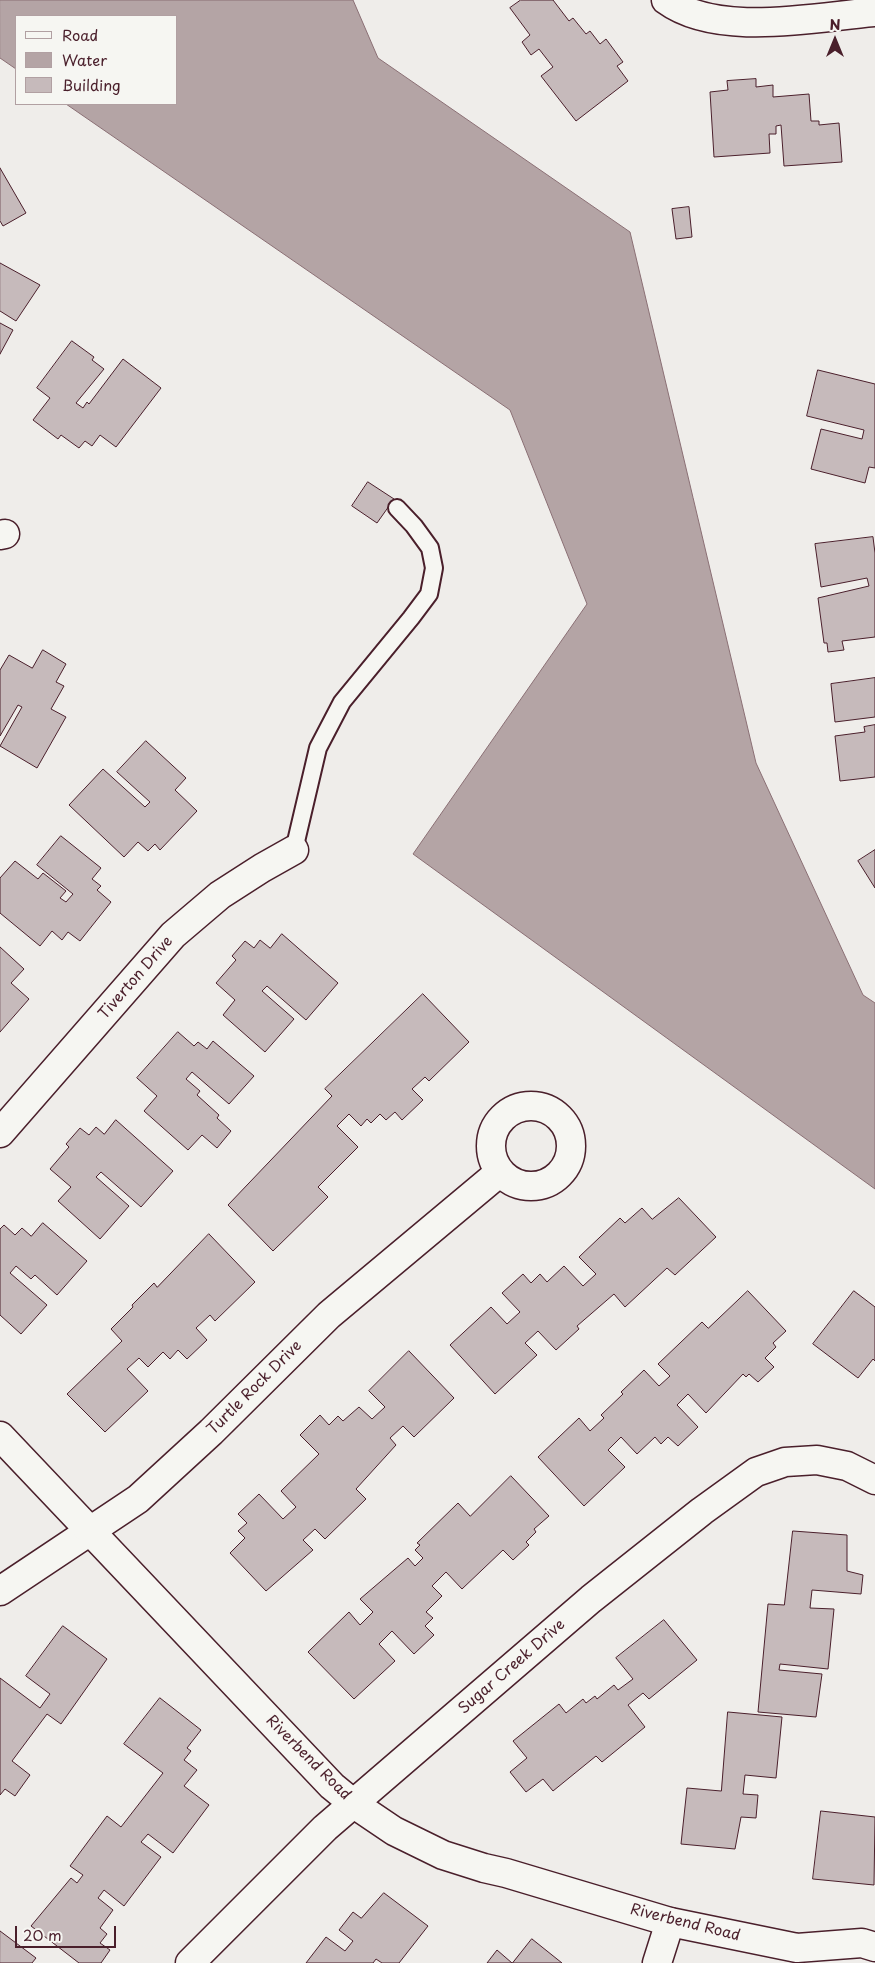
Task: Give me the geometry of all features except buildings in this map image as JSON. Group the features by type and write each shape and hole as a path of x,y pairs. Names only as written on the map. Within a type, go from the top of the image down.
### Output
{"street":[{"path":"666,0 703,17 738,23 875,12"},
{"name":"Tiverton Drive","path":"0,1133 173,935 220,895 294,850"},
{"name":"Turtle Rock Drive","path":"0,1591 138,1499 211,1432 330,1315 500,1172"},
{"name":"Riverbend Road","path":"0,1436 332,1786 354,1804 394,1831 443,1855 670,1922 803,1956 862,1943 875,1947"},
{"name":"Sugar Creek Drive","path":"190,1963 325,1828 591,1599 702,1511 756,1472 785,1462 817,1460 847,1466 875,1480"},
{"path":"657,1963 670,1922"}],"lane":[{"path":"294,850 318,748 342,702 429,594 434,568 430,548 414,526 397,508"}],"water":[{"path":"0,0 353,0 378,58 630,232 756,763 863,995 875,1003 875,1189 413,854 587,604 510,410 67,105 178,105 178,15 15,15 15,68 0,58"}]}
